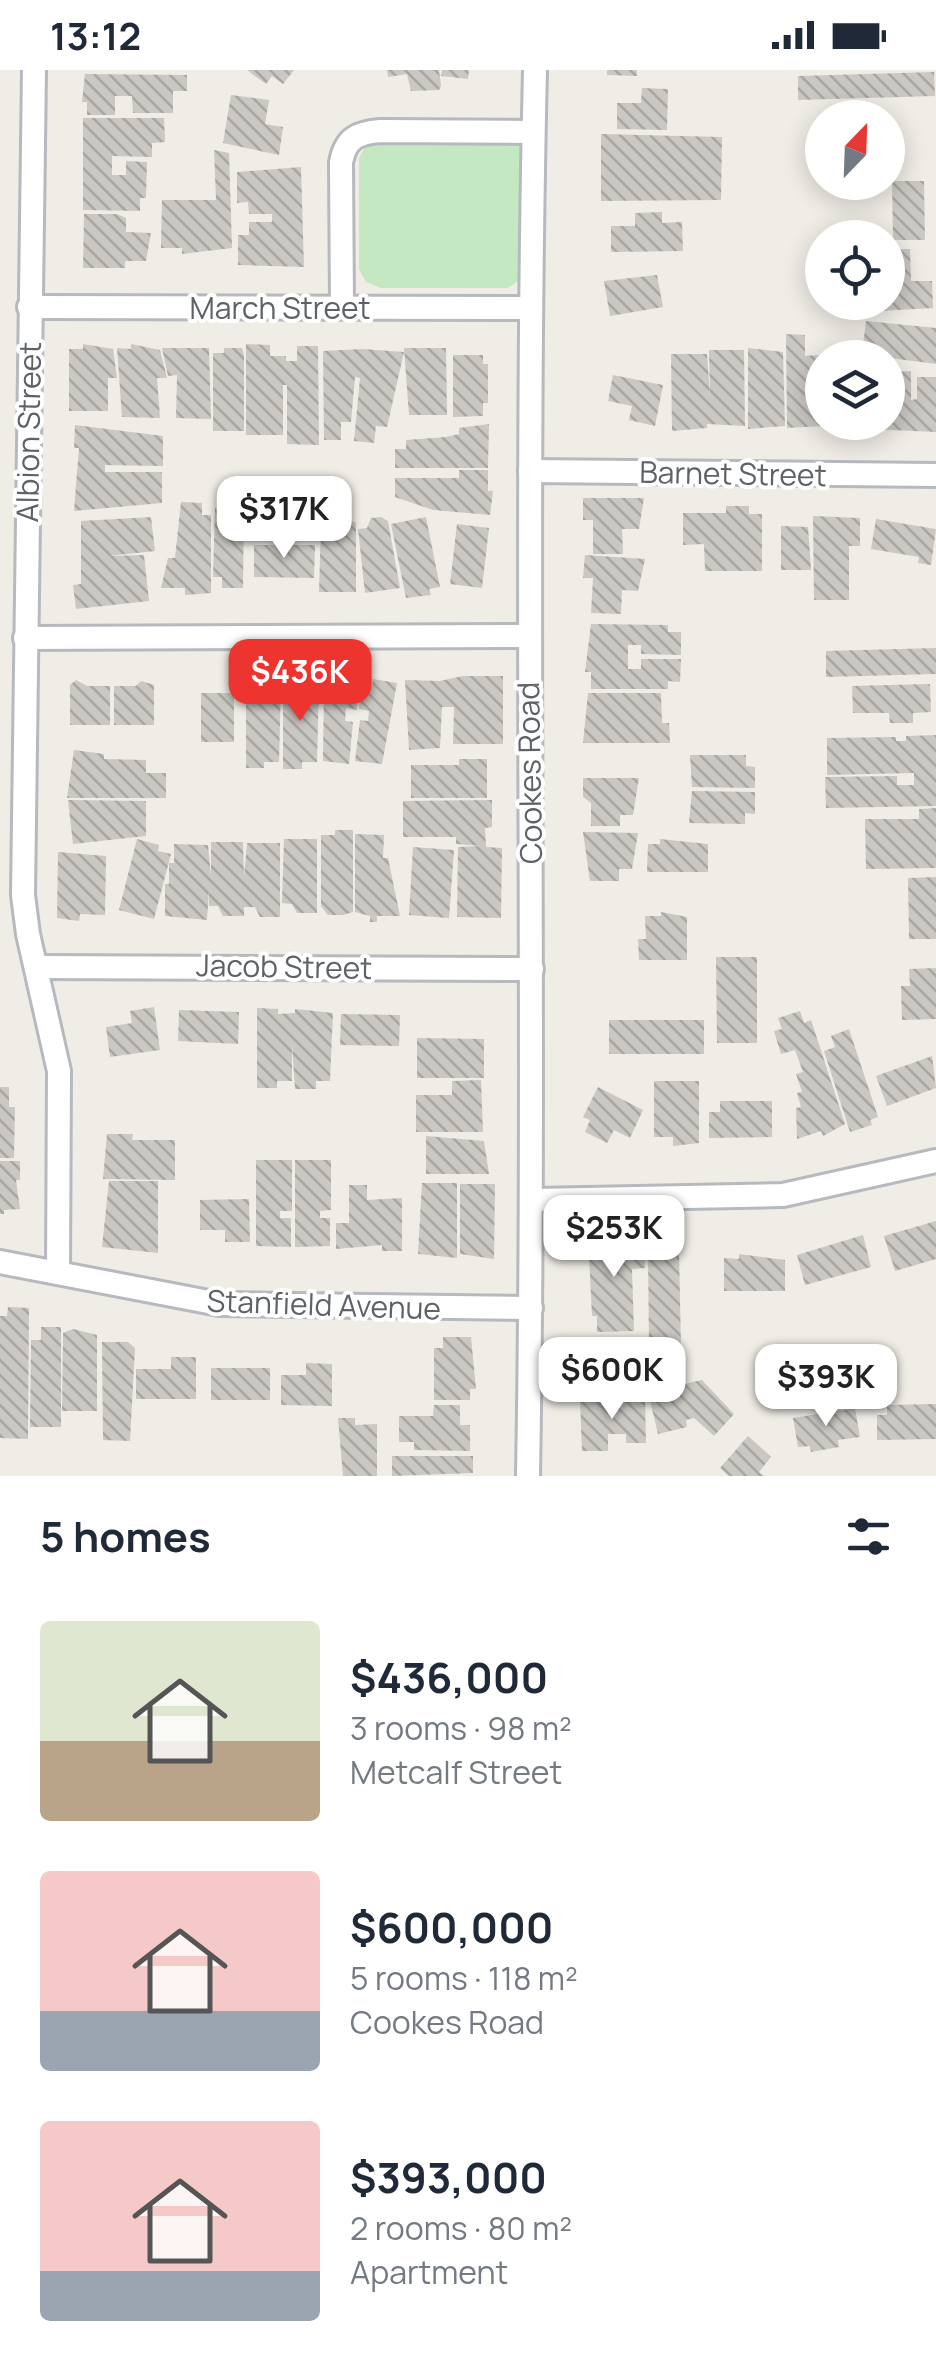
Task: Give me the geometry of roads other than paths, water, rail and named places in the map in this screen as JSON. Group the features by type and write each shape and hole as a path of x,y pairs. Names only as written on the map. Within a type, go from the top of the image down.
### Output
{"street":[{"name":"Albion Street","path":"34,70 25,638 12,895 37,967 58,1071 58,1270"},
{"name":"Cookes Road","path":"528,1476 534,1200 527,636 535,70"},
{"path":"342,307 341,162 345,144 360,133 380,131 533,132"},
{"name":"March Street","path":"30,308 530,308"},
{"name":"Barnet Street","path":"530,471 936,475"},
{"path":"25,638 527,636"},
{"name":"Jacob Street","path":"37,967 532,969"},
{"path":"534,1200 783,1195 936,1161"},
{"name":"Stanfield Avenue","path":"0,1262 58,1270 220,1304 531,1308"}]}
